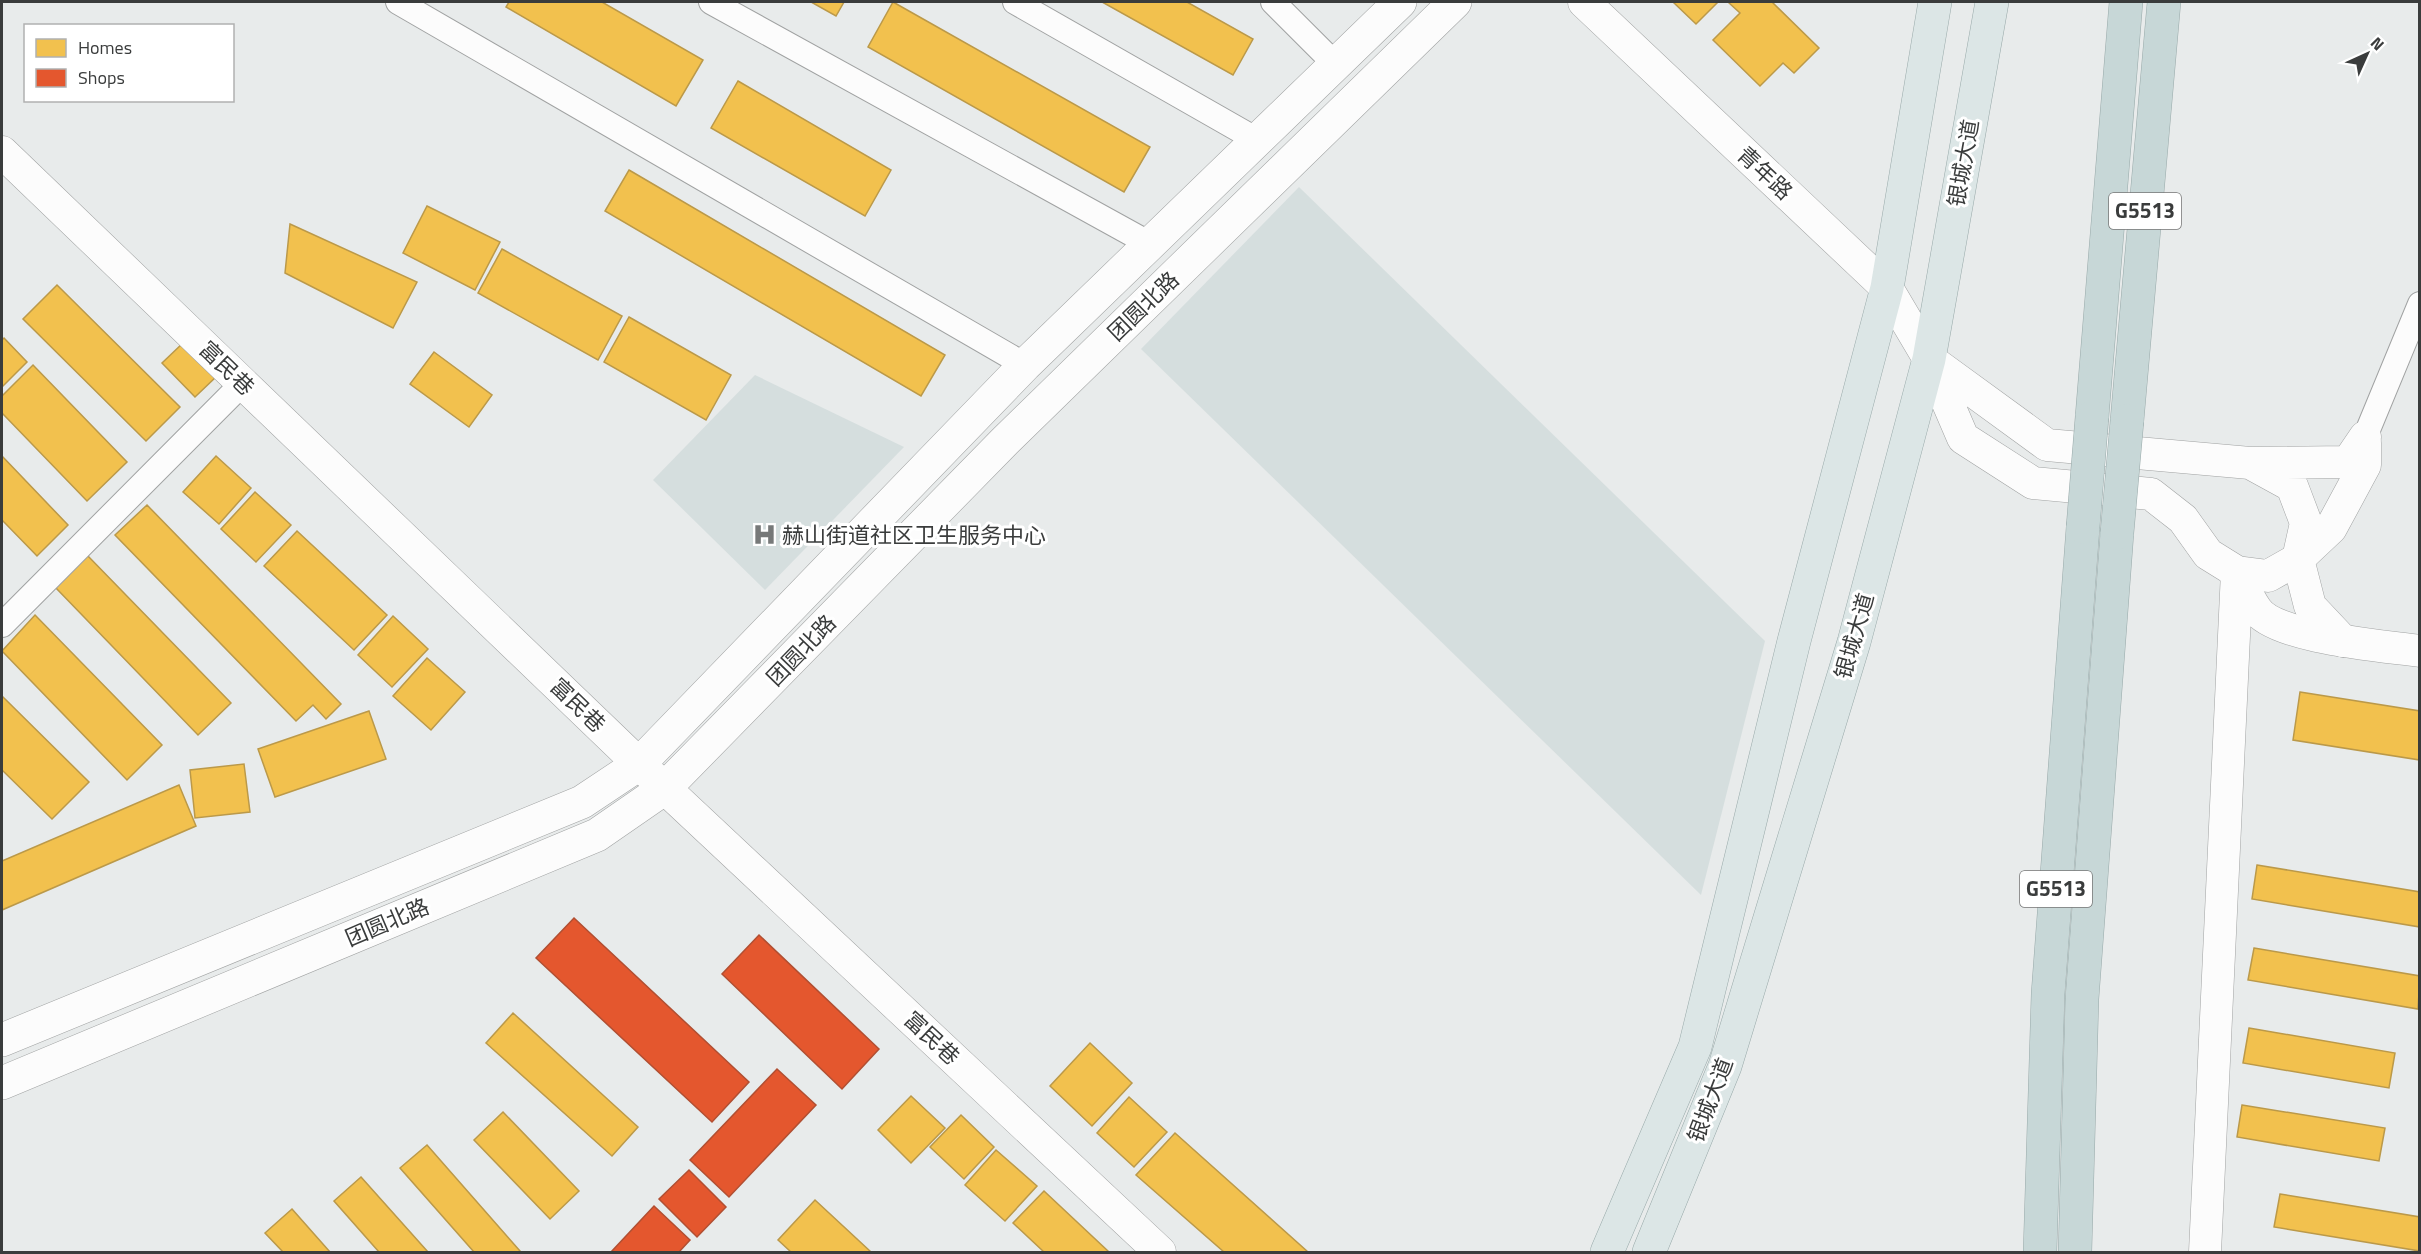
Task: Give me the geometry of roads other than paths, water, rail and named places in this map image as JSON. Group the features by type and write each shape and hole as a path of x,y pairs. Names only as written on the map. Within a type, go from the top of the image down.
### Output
{"highway":[{"name":"G5513","path":"2040,1252 2048,994 2126,2"},
{"name":"G5513","path":"2075,1252 2082,999 2117,533 2164,2"}],"main road":[{"name":"团圆北路","path":"2,1040 582,802 639,764 1025,365 1400,2"},
{"name":"团圆北路","path":"2,1083 597,835 665,788 1013,433 1455,2"},
{"name":"银城大道","path":"1607,1252 1695,1047 1794,641 1887,288 1935,2"},
{"name":"银城大道","path":"1649,1252 1725,1066 1854,642 1929,359 1992,2"}],"street":[{"path":"398,2 1025,365"},
{"path":"711,2 1150,244"},
{"path":"1015,2 1257,140"},
{"path":"1274,2 1335,64"},
{"name":"青年路","path":"1584,2 1887,288 1929,359 1963,438 2032,483 2151,494 2183,519 2208,554 2237,572"},
{"name":"富民巷","path":"2,152 639,764 1160,1252"},
{"path":"1929,359 2047,446 2250,462 2348,462 2365,437 2420,303"},
{"path":"2,625 243,383"},
{"path":"2237,572 2268,576 2298,559 2331,528 2365,465 2365,437"},
{"path":"2250,462 2292,486 2306,523 2298,559 2310,606 2343,641"},
{"path":"2237,572 2257,611 2287,629 2343,641 2420,651"},
{"path":"2205,1252 2237,572"}],"place":[{"name":"赫山街道社区卫生服务中心","path":"764,535"}]}
